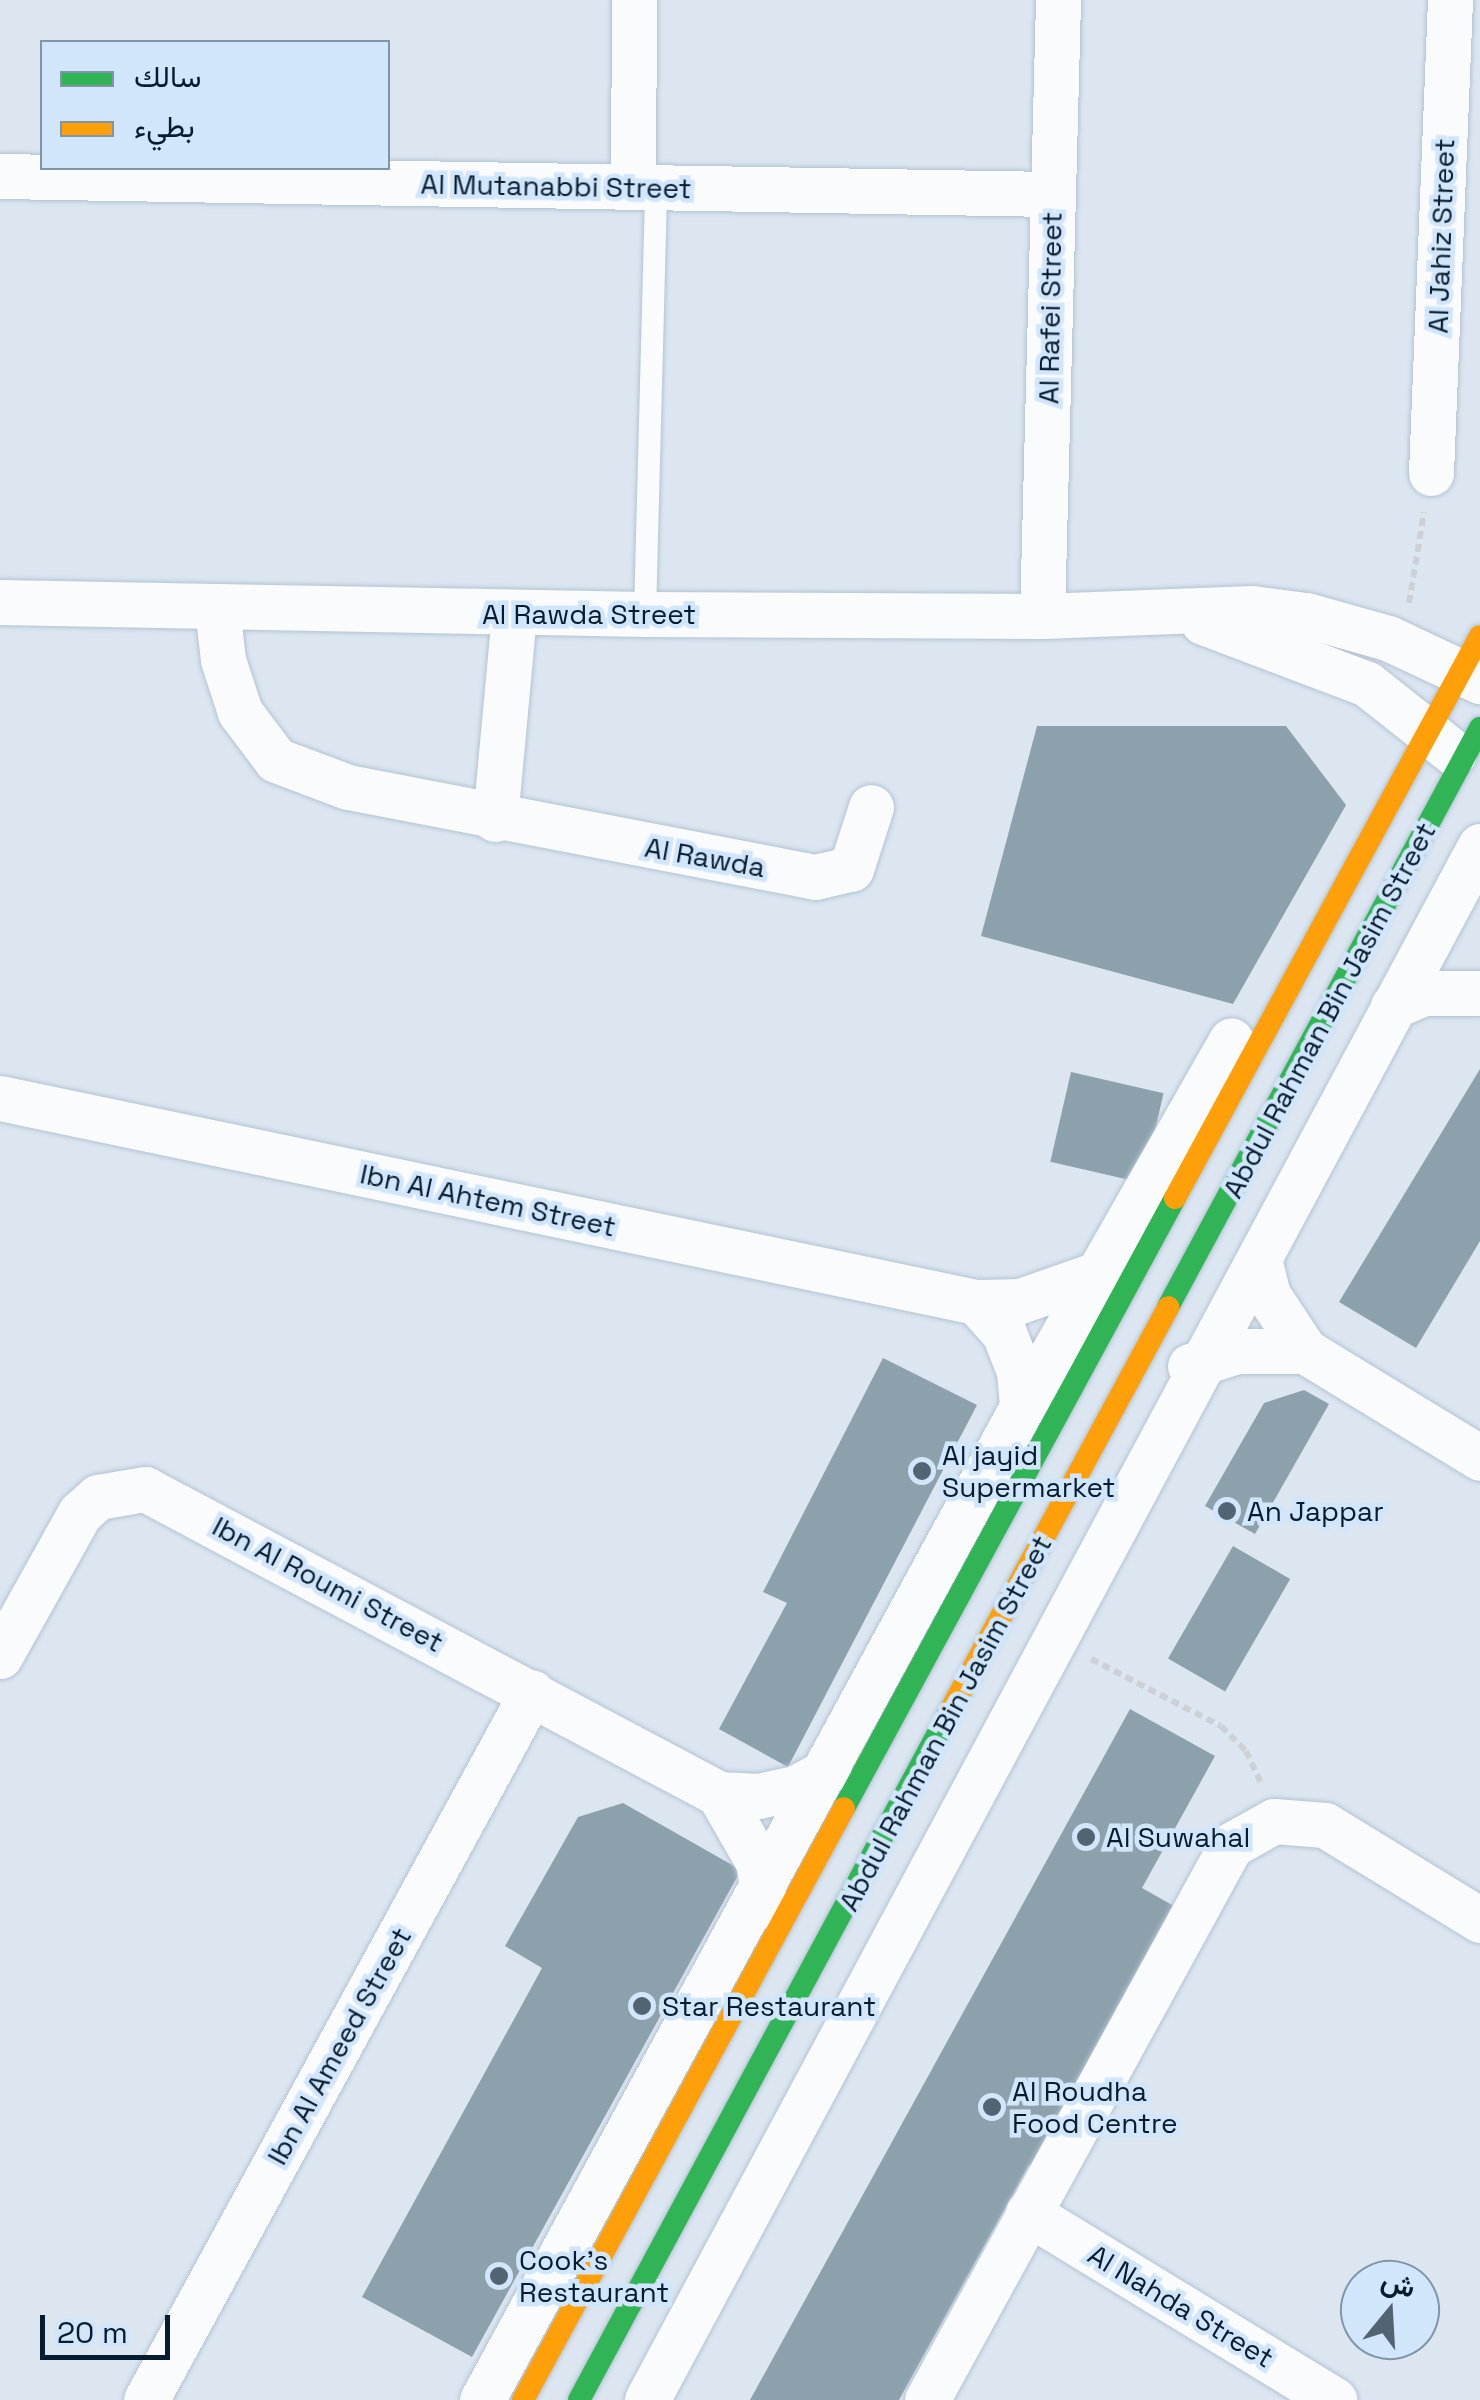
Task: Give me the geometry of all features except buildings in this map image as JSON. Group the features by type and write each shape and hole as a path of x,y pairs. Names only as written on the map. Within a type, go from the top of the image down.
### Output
{"main road":[{"name":"Abdul Rahman Bin Jasim Street","path":"579,2400 1122,1395 1354,920 1428,732 1474,663"},
{"name":"Abdul Rahman Bin Jasim Street","path":"523,2400 1354,920 1472,744"}],"street":[{"path":"634,0 644,187"},
{"name":"Al Rafei Street","path":"1042,616 1058,0"},
{"name":"Al Jahiz Street","path":"1431,473 1450,0"},
{"name":"Al Mutanabbi Street","path":"0,176 1053,194"},
{"name":"Al Rawda Street","path":"0,602 514,614 1042,616 1178,614 1252,608 1306,615 1474,663"},
{"name":"Al Rawda","path":"217,608 222,660 240,712 276,760 348,787 495,819 815,877 851,869 871,806"},
{"path":"495,819 514,614"},
{"name":"Al Rawda Street","path":"1178,614 1367,684 1428,732 1472,744"},
{"name":"Abdul Rahman Bin Jasim Street","path":"647,2400 1480,846"},
{"path":"1450,902 1455,936 1480,980"},
{"name":"Abdul Rahman Bin Jasim Street","path":"482,2400 765,1890 1022,1407 1272,966 1354,920"},
{"path":"1392,1006 1424,993 1480,993"},
{"name":"Ibn Al Ahtem Street","path":"0,1098 976,1302 1020,1301 1097,1274"},
{"path":"1260,1262 1268,1295 1304,1351"},
{"path":"976,1302 1004,1334 1019,1372 1022,1407"},
{"path":"1122,1395 1202,1360 1267,1347 1304,1351 1480,1458"},
{"name":"Ibn Al Roumi Street","path":"0,1656 80,1513 98,1497 134,1489 166,1498 719,1794 742,1826 765,1890 766,1962"},
{"name":"Ibn Al Ameed Street","path":"146,2400 532,1692"},
{"path":"719,1794 777,1792 829,1770"},
{"path":"927,2400 1219,1862 1246,1832 1274,1820 1324,1825 1480,1920"},
{"name":"Al Nahda Street","path":"1028,2213 1334,2400"},
{"path":"635,2298 639,2400"}],"lane":[{"path":"644,187 644,614"}],"path":[{"path":"1402,644 1431,473"},
{"path":"1054,1640 1221,1726 1246,1750 1274,1820"}],"traffic: fast":[{"path":"1168,1307 1480,728"},
{"path":"844,1808 1175,1198"},
{"path":"579,2400 950,1711"}],"traffic: slow":[{"path":"1175,1198 1480,636"},
{"path":"950,1711 1168,1307"},
{"path":"523,2400 844,1808"}],"place":[{"name":"Al jayid Supermarket","path":"922,1471"},
{"name":"An Jappar","path":"1227,1511"},
{"name":"Al Suwahal","path":"1086,1837"},
{"name":"Star Restaurant","path":"642,2006"},
{"name":"Al Roudha Food Centre","path":"992,2107"},
{"name":"Cook's Restaurant","path":"499,2276"}]}
